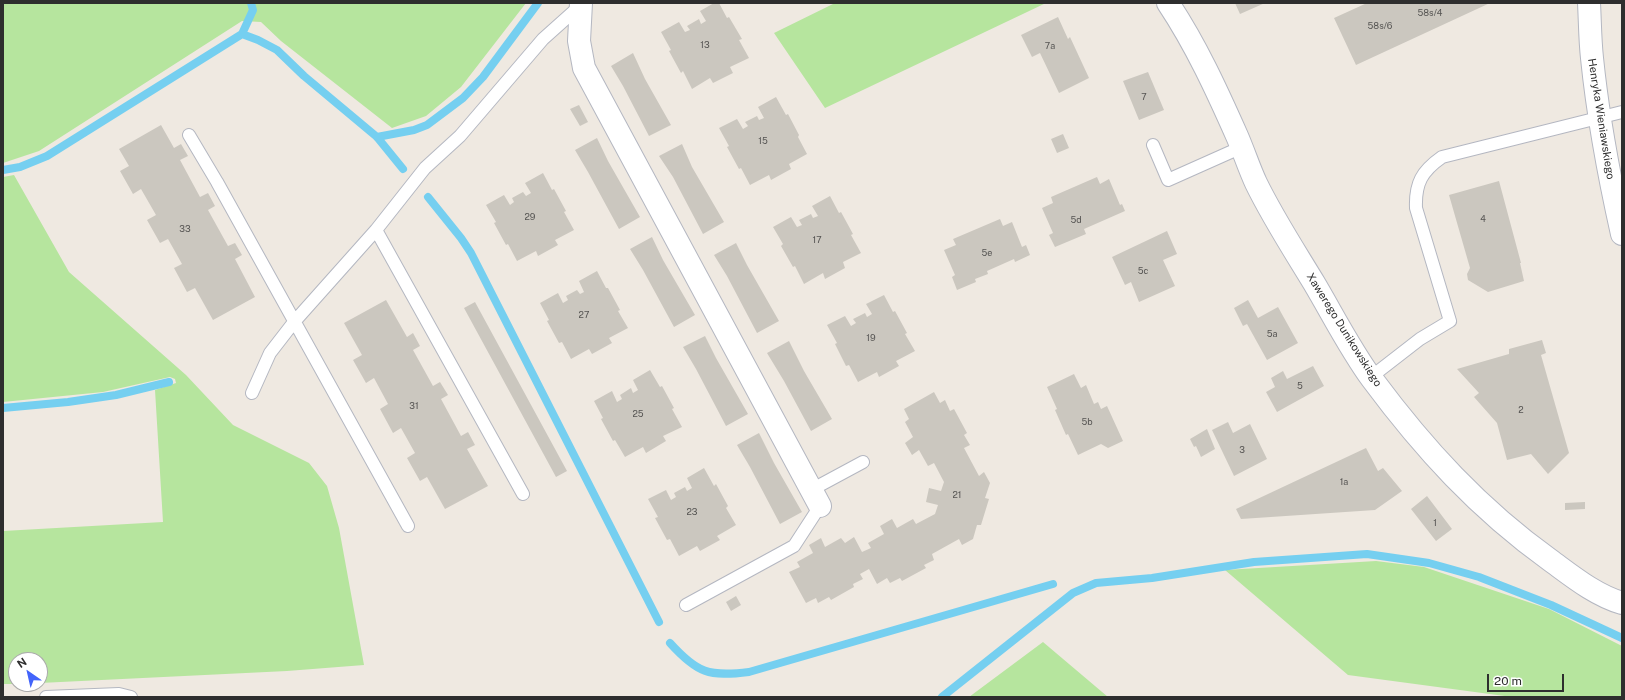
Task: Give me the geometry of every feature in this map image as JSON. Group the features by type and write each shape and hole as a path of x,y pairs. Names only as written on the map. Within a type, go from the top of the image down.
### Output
{"street":[{"name":"Xawerego Dunikowskiego","path":"1168,3 1182,24 1213,84 1242,147 1256,182 1275,218 1371,377 1424,444 1466,490 1519,538 1585,586 1622,603"},
{"name":"Henryka Wieniawskiego","path":"1589,3 1591,57 1599,117 1613,196 1622,234"},
{"path":"581,4 578,41 584,68 816,498"}],"lane":[{"path":"252,393 270,353 294,322 376,230 425,168 460,136 544,39 581,4"},
{"path":"1371,377 1420,339 1450,321 1416,208 1416,196 1419,181 1430,165 1442,157 1622,112"},
{"path":"189,135 217,182 408,526"},
{"path":"1153,145 1168,180 1242,147"},
{"path":"376,230 523,494"},
{"path":"686,605 794,546 816,498 863,462"},
{"path":"46,697 119,694 131,697"}],"green space":[{"path":"3,3 526,3 461,87 426,116 392,128 281,41 261,22 242,21 39,151 3,163"},
{"path":"835,3 1046,3 825,108 774,33"},
{"path":"14,175 69,272 186,375 233,425 309,463 327,486 339,528 364,665 287,671 48,683 48,652 8,652 8,684 3,684 3,531 163,522 155,390 176,383 175,379 170,377 103,392 3,402 3,177"},
{"path":"1376,561 1424,567 1549,609 1622,646 1622,697 1512,697 1348,675 1225,570"},
{"path":"1043,642 1108,697 969,697"}],"building":[{"path":"714,3 719,3 727,18 729,17 742,39 739,40 749,58 730,67 733,73 713,83 710,78 692,89 683,71 681,73 669,51 671,50 661,32 679,22 685,32 690,30 687,26 699,19 701,24 706,21 700,11"},
{"path":"1235,3 1265,3 1240,14"},
{"path":"1367,3 1490,3 1356,65 1334,18"},
{"path":"1058,17 1068,39 1070,37 1089,78 1059,93 1040,53 1032,57 1021,35"},
{"path":"633,53 645,79 671,125 649,136 611,66"},
{"path":"1148,72 1164,110 1139,120 1123,81"},
{"path":"776,97 786,115 788,114 807,154 789,164 791,169 771,180 769,175 750,185 727,147 729,146 719,128 737,119 743,129 748,126 745,122 757,116 759,120 764,118 758,107"},
{"path":"579,105 588,122 580,126 570,109"},
{"path":"161,125 174,148 181,144 188,156 180,160 200,197 208,193 215,206 208,210 228,246 235,243 242,255 235,259 255,297 213,320 195,288 187,292 174,268 182,264 168,239 160,243 147,220 156,215 141,189 133,194 120,171 129,166 119,149"},
{"path":"1063,134 1069,148 1057,153 1051,139"},
{"path":"597,138 608,161 640,217 619,229 575,150"},
{"path":"682,144 692,167 724,222 703,234 673,177 659,156"},
{"path":"543,173 566,211 564,212 574,230 555,240 558,245 538,256 536,251 517,261 508,244 506,245 494,223 496,222 486,205 504,195 510,205 514,202 512,198 523,192 526,196 531,193 525,183"},
{"path":"1097,177 1100,184 1109,179 1120,205 1122,204 1125,211 1084,229 1086,234 1055,247 1049,235 1053,233 1042,208 1053,203 1051,197"},
{"path":"1499,181 1521,263 1524,281 1488,292 1468,280 1467,274 1470,268 1449,195"},
{"path":"830,196 853,234 851,235 861,253 843,262 845,268 825,279 823,273 804,284 795,266 793,267 781,246 783,244 773,227 791,217 797,227 802,225 799,220 811,214 813,218 818,216 812,206"},
{"path":"1000,219 1003,226 1012,222 1022,247 1026,245 1030,255 1015,262 1014,259 987,271 988,274 975,279 976,282 957,290 952,277 955,275 944,250 956,245 953,239"},
{"path":"1167,231 1177,254 1163,260 1175,286 1139,302 1131,282 1125,285 1112,257"},
{"path":"652,237 663,260 695,315 674,327 630,249"},
{"path":"736,243 779,321 757,333 727,276 714,255"},
{"path":"597,271 620,310 618,311 628,328 609,338 612,343 592,354 589,349 571,359 562,342 559,343 547,321 549,320 540,303 558,293 563,303 568,300 566,296 577,290 580,294 584,292 579,281"},
{"path":"884,295 893,312 895,311 907,333 905,334 915,351 896,361 899,366 879,377 877,372 858,382 849,365 846,366 835,344 837,343 827,325 845,316 851,326 856,323 853,319 865,313 867,317 872,314 866,304"},
{"path":"386,300 407,337 413,333 420,346 413,350 433,386 440,382 448,395 441,399 461,436 468,432 475,445 467,449 488,486 445,509 427,477 420,481 407,458 415,453 401,428 393,433 380,409 388,404 374,378 366,383 353,360 362,355 344,323"},
{"path":"1248,300 1258,318 1278,307 1298,343 1267,360 1247,324 1243,326 1234,308"},
{"path":"475,302 567,471 556,477 464,308"},
{"path":"705,336 748,414 726,426 683,347"},
{"path":"1542,340 1546,353 1541,355 1569,453 1548,474 1531,454 1507,460 1497,423 1474,397 1479,393 1457,369 1509,354 1509,349"},
{"path":"789,341 804,371 832,419 811,431 767,353"},
{"path":"1313,366 1324,386 1277,412 1266,392 1275,387 1271,378 1283,371 1287,379"},
{"path":"650,370 660,387 662,386 682,427 663,436 666,441 646,453 643,447 625,457 615,440 613,441 601,419 603,418 594,401 612,391 617,402 622,399 620,395 631,388 633,393 638,390 633,380"},
{"path":"1074,374 1081,388 1086,385 1094,404 1098,402 1101,409 1107,406 1123,441 1108,448 1101,444 1078,455 1068,434 1066,435 1055,410 1057,409 1047,387"},
{"path":"934,392 940,403 945,400 950,411 954,409 967,433 964,435 970,445 964,448 979,476 984,472 990,483 985,498 989,499 981,525 977,525 973,539 962,545 959,539 932,554 934,560 924,565 926,568 902,581 900,578 890,583 887,578 877,584 869,569 860,574 863,579 853,584 854,587 831,600 829,597 818,603 816,598 806,603 789,572 800,567 797,562 813,553 809,545 821,538 825,547 841,538 845,543 854,537 862,552 871,548 868,543 884,534 880,526 892,519 897,528 913,519 916,524 935,514 938,505 926,502 929,488 941,491 944,482 934,463 928,466 919,450 912,455 905,443 913,437 905,422 909,419 904,409"},
{"path":"1228,422 1233,433 1250,424 1267,459 1234,476 1212,430"},
{"path":"1207,429 1215,449 1201,457 1196,446 1194,447 1190,439"},
{"path":"759,433 802,512 780,524 737,445"},
{"path":"1366,448 1378,471 1383,468 1402,491 1375,510 1241,519 1236,509"},
{"path":"704,468 714,486 716,484 728,506 726,508 736,525 717,536 720,540 700,551 697,546 679,556 670,539 667,540 655,518 658,517 648,499 666,490 671,500 676,497 674,493 685,487 687,491 692,488 687,478"},
{"path":"1427,496 1452,529 1436,541 1411,509"},
{"path":"1585,502 1585,509 1565,510 1565,503"},
{"path":"736,596 741,605 731,611 726,602"}],"waterway":[{"path":"242,34 253,10 251,3"},
{"path":"377,137 414,130 427,125 463,98 483,77 538,3"},
{"path":"3,170 20,167 47,156 242,34 277,50 304,76 377,137 403,169"},
{"path":"428,197 461,238 471,253 659,622"},
{"path":"3,408 68,402 116,395 169,382"},
{"path":"942,697 1073,593 1096,583 1152,578 1254,562 1367,554 1429,563 1479,577 1551,605 1622,638"},
{"path":"670,643 688,661 705,671 724,674 749,672 1053,584"}]}
